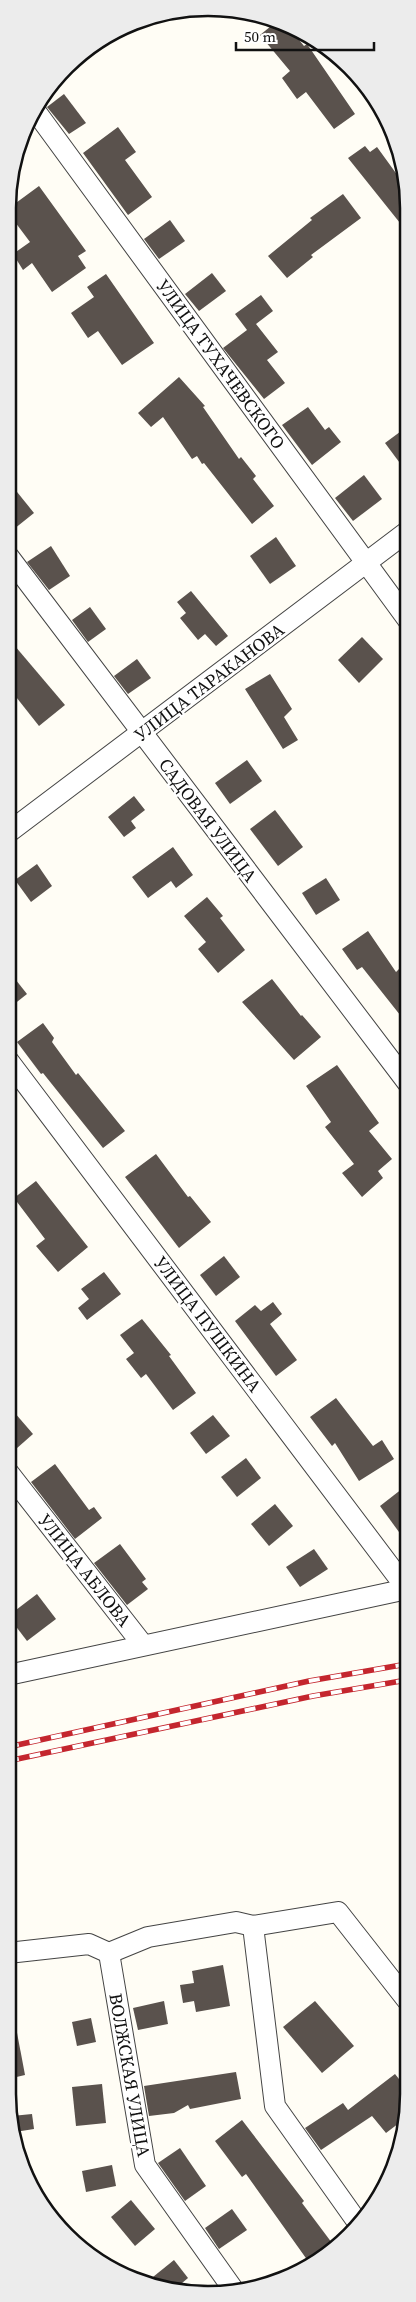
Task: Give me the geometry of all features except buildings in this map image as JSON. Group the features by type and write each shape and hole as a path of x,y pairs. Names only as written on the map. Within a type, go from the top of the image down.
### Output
{"street":[{"name":"УЛИЦА ТУХАЧЕВСКОГО","path":"40,116 400,609"},
{"name":"УЛИЦА ТАРАКАНОВА","path":"16,827 142,734 400,537"},
{"name":"САДОВАЯ УЛИЦА","path":"16,566 400,1072"},
{"name":"УЛИЦА ПУШКИНА","path":"16,1071 400,1580"},
{"name":"УЛИЦА АБЛОВА","path":"16,1482 143,1645"},
{"path":"16,1673 400,1590"},
{"path":"16,1953 89,1944 109,1953 148,1937 236,1922 253,1926 338,1912 400,1991"},
{"path":"253,1926 275,2106 354,2218"},
{"name":"ВОЛЖСКАЯ УЛИЦА","path":"109,1953 145,2165 230,2284"}],"railway":[{"path":"16,1745 309,1681 400,1665"},
{"path":"16,1759 313,1696 400,1681"}]}
